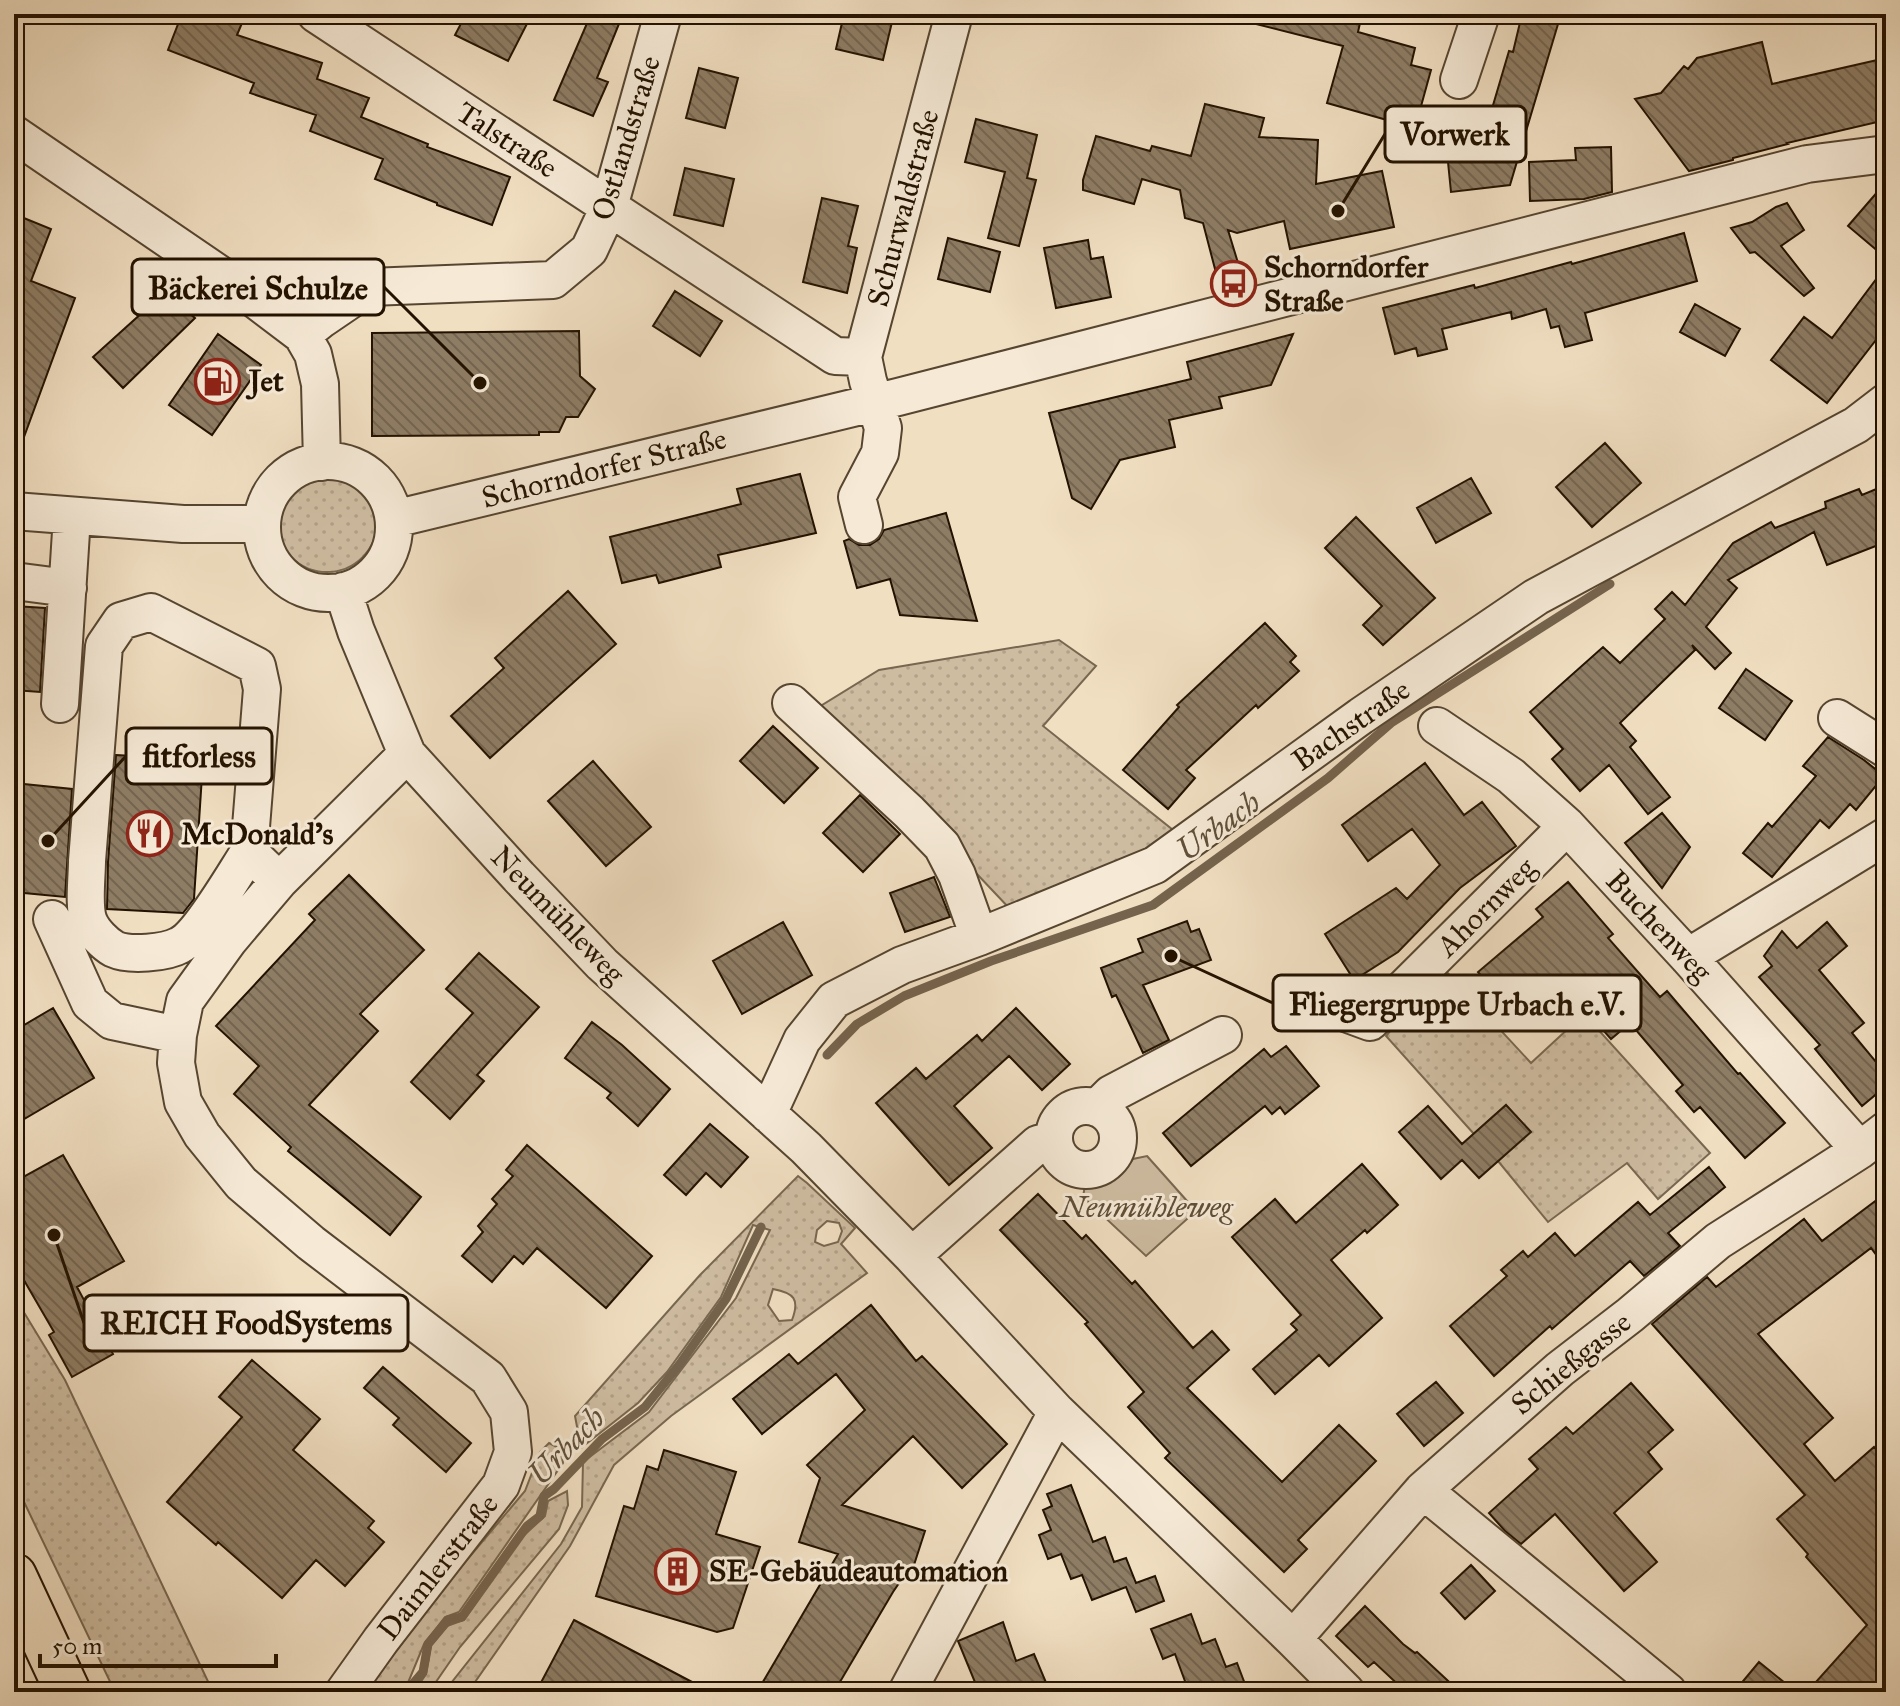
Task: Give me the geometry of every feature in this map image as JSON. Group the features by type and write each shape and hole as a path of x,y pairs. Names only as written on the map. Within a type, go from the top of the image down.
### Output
{"highway":[{"path":"14,1576 68,1692"}],"street":[{"name":"Talstraße","path":"316,14 835,356 863,357"},
{"name":"Ostlandstraße","path":"302,335 369,287 553,280 589,250 609,207 663,14"},
{"name":"Schurwaldstraße","path":"864,525 857,497 880,453 883,428 863,357 954,14"},
{"path":"1459,80 1470,18"},
{"path":"14,134 244,291 302,335 313,354 320,384 322,462"},
{"name":"Schorndorfer Straße","path":"394,519 875,403 1807,164 1886,154"},
{"name":"Bachstraße","path":"768,1114 802,1040 834,1000 902,965 1155,865 1361,716 1536,597 1856,425 1886,402"},
{"path":"339,461 365,471 385,492 394,519 394,538 388,556 376,573 361,584 343,591 324,593 305,589 288,580 274,566 265,549 261,524 264,508 274,488 290,472 310,463 339,461"},
{"path":"14,511 183,524 261,524"},
{"path":"60,704 72,516"},
{"path":"14,581 68,588"},
{"name":"Neumühleweg","path":"343,591 356,631 407,754 519,877 602,964 806,1148 912,1256 1057,1412 1346,1692"},
{"path":"151,612 257,666 262,689 249,852 203,923 181,945 137,953 116,950 103,941 89,922 87,861 104,646 121,621 151,612"},
{"path":"791,703 942,846 957,875 979,937"},
{"path":"1837,718 1886,749"},
{"name":"Buchenweg","path":"1437,726 1511,776 1567,826 1688,957 1873,1140"},
{"name":"Daimlerstraße","path":"344,1692 501,1485 513,1452 509,1412 488,1378 311,1243 241,1183 202,1135 183,1102 176,1063 185,1001 229,940 279,881 407,754"},
{"name":"Ahornweg","path":"1294,994 1370,1022 1567,826"},
{"path":"1688,957 1886,836"},
{"path":"249,852 279,881"},
{"path":"52,919 90,1003 112,1021 178,1035"},
{"path":"1097,1108 1111,1094 1223,1035"},
{"path":"1076,1107 1097,1108 1114,1121 1118,1131 1116,1152 1101,1167 1091,1171 1080,1170 1061,1160 1054,1140 1055,1129 1059,1120 1076,1107"},
{"path":"912,1256 1038,1144 1054,1140"},
{"name":"Schießgasse","path":"1293,1639 1423,1490 1560,1369 1718,1241 1873,1140"},
{"path":"907,1692 1057,1412"},
{"path":"1423,1490 1668,1692"}],"green space":[{"path":"327,472 346,476 362,487 373,503 377,522 373,541 362,557 346,568 327,572 308,568 292,557 281,541 277,522 281,503 292,487 308,476"},
{"path":"1059,640 1096,666 1043,726 1173,830 1113,871 1011,910 819,707 879,670"},
{"path":"1443,968 1531,1063 1584,1014 1710,1153 1658,1199 1627,1163 1548,1222 1498,1161 1530,1131 1506,1105 1474,1134 1386,1036"},
{"name":"Neumühleweg","path":"1147,1156 1196,1211 1146,1256 1083,1197 1085,1185 1114,1180 1133,1159"},
{"path":"798,1176 855,1228 841,1244 867,1273 671,1416 614,1465 570,1546 468,1692 444,1692 561,1544 582,1507 583,1462 649,1412 736,1298 770,1230 753,1225 721,1297 667,1372 638,1403 581,1448 575,1416 700,1275","holes":["827,1221 839,1223 842,1231 838,1242 824,1246 815,1242 817,1230","773,1289 793,1298 795,1307 792,1320 779,1321 768,1305"]},
{"path":"14,1296 65,1380 213,1692 115,1692 14,1481"},
{"path":"549,1443 561,1449 563,1463 459,1612 445,1617 424,1644 405,1690 366,1692 439,1593 525,1491 540,1452"},
{"path":"567,1491 568,1505 559,1529 460,1647 429,1692 414,1692 426,1674 431,1645 447,1626 464,1620 520,1539 545,1516 548,1501"}],"building":[{"path":"182,14 217,14 242,23 237,35 322,63 317,79 369,98 361,117 428,144 427,147 510,177 492,225 375,179 383,159 310,131 316,115 250,93 254,83 168,50"},
{"path":"466,14 532,14 508,61 455,35"},
{"path":"591,14 623,14 597,78 608,82 593,116 554,100"},
{"path":"844,14 859,14 892,22 883,60 836,49"},
{"path":"1253,14 1323,14 1360,23 1358,32 1415,48 1411,65 1431,70 1415,128 1327,103 1343,46 1252,23"},
{"path":"1522,14 1561,14 1510,185 1451,192 1448,162 1477,159 1479,150 1489,148 1481,146 1509,51 1513,52"},
{"path":"1762,42 1772,84 1886,58 1886,120 1787,143 1689,171 1635,99 1661,93 1684,66 1688,69 1697,58"},
{"path":"699,68 738,78 725,128 686,118"},
{"path":"1205,104 1264,118 1259,137 1318,140 1316,184 1382,171 1394,227 1290,249 1284,221 1237,233 1228,230 1245,286 1221,292 1203,223 1185,218 1180,190 1142,179 1134,204 1083,190 1096,136 1150,151 1152,146 1191,156"},
{"path":"976,119 1037,135 1027,178 1036,180 1019,246 988,238 1005,172 965,162"},
{"path":"1611,147 1612,192 1584,199 1530,201 1529,162 1576,160 1575,148"},
{"path":"685,168 734,179 723,226 674,215"},
{"path":"1886,182 1886,258 1848,226"},
{"path":"822,198 858,206 848,246 857,248 847,293 803,282"},
{"path":"1787,203 1804,230 1781,246 1814,288 1804,296 1755,252 1750,253 1731,228 1752,222"},
{"path":"14,214 51,229 31,281 75,298 17,456 14,456"},
{"path":"1684,233 1697,281 1585,313 1592,340 1565,347 1559,326 1551,328 1546,309 1512,319 1511,312 1442,329 1447,349 1418,356 1416,348 1395,354 1383,308 1572,264"},
{"path":"948,238 1000,252 990,292 938,279"},
{"path":"1088,240 1091,259 1103,257 1111,297 1056,308 1044,248"},
{"path":"1886,266 1886,327 1827,403 1771,360 1804,317 1832,338"},
{"path":"160,286 192,307 189,313 195,318 123,388 93,357 144,311"},
{"path":"675,291 722,321 700,356 653,326"},
{"path":"1695,304 1740,329 1725,356 1680,332"},
{"path":"579,331 580,376 595,389 578,417 566,417 559,432 539,432 539,435 372,436 372,333"},
{"name":"Jet","path":"218,334 261,365 212,435 169,405"},
{"path":"1293,334 1271,385 1219,397 1222,408 1169,420 1175,447 1120,460 1091,509 1072,498 1049,413 1191,379 1187,362"},
{"path":"1605,443 1641,483 1592,527 1556,487"},
{"path":"800,474 816,533 718,555 721,567 659,583 656,575 622,583 610,537 741,504 737,489"},
{"path":"1471,478 1491,513 1436,543 1417,508"},
{"path":"1886,485 1886,542 1827,565 1814,532 1728,580 1737,588 1706,627 1731,653 1715,669 1692,645 1695,650 1620,723 1636,741 1630,747 1670,797 1648,814 1609,765 1580,791 1552,759 1563,749 1530,712 1603,647 1620,663 1665,619 1655,609 1672,592 1685,605 1733,543 1771,522 1775,528 1826,508 1825,502 1859,489 1862,495"},
{"path":"946,513 977,621 900,615 890,579 857,588 844,541 849,539 859,545 870,545 879,539 884,530"},
{"path":"1356,517 1435,598 1383,645 1363,625 1382,606 1325,548"},
{"path":"568,591 616,644 490,758 451,716 504,668 495,658"},
{"path":"14,606 45,608 40,692 14,690"},
{"path":"1265,623 1296,656 1290,662 1299,671 1258,708 1256,705 1186,770 1195,778 1168,809 1123,770 1179,707 1177,705"},
{"path":"1746,669 1792,701 1765,740 1719,708"},
{"path":"773,726 818,768 784,803 740,761"},
{"path":"1828,737 1884,776 1856,810 1850,804 1829,828 1820,820 1772,877 1743,853 1768,823 1772,827 1816,776 1803,766"},
{"path":"116,755 203,760 194,899 183,913 107,909"},
{"path":"593,761 651,827 606,866 548,801"},
{"path":"1425,763 1464,815 1482,802 1516,846 1460,888 1398,952 1354,980 1325,934 1396,888 1407,899 1440,865 1412,829 1368,861 1342,825"},
{"path":"14,783 72,789 65,897 14,892"},
{"path":"860,795 900,834 863,872 823,833"},
{"path":"1662,813 1690,847 1662,888 1625,843"},
{"path":"349,875 424,950 360,1014 378,1031 309,1105 421,1197 390,1235 288,1151 291,1147 234,1094 259,1066 216,1026 315,920 309,914"},
{"path":"934,877 950,917 905,932 890,893"},
{"path":"1568,882 1613,934 1608,938 1660,997 1667,991 1785,1123 1745,1158 1700,1107 1694,1112 1676,1091 1683,1085 1630,1023 1611,1039 1574,997 1550,1017 1533,998 1513,1014 1478,972 1543,917 1536,909"},
{"path":"1187,921 1191,932 1199,929 1211,960 1143,985 1169,1040 1143,1053 1116,995 1112,997 1101,968 1143,952 1138,939"},
{"path":"783,922 812,975 742,1014 713,961"},
{"path":"1827,922 1847,946 1819,970 1864,1023 1852,1033 1886,1074 1886,1086 1862,1106 1815,1049 1820,1045 1759,977 1772,966 1764,956 1782,931 1797,948"},
{"path":"479,953 539,1007 477,1075 484,1081 450,1119 411,1082 473,1013 446,989"},
{"path":"53,1008 94,1078 14,1125 14,1031"},
{"path":"1016,1008 1070,1064 1042,1090 1009,1056 954,1106 992,1148 949,1185 876,1103 916,1068 926,1079 977,1035 982,1041"},
{"path":"592,1022 670,1089 638,1126 607,1098 611,1093 565,1058"},
{"path":"1286,1046 1319,1086 1285,1114 1280,1107 1272,1114 1265,1106 1191,1166 1163,1133 1264,1049 1271,1057"},
{"path":"1506,1105 1531,1132 1479,1178 1462,1160 1441,1179 1399,1132 1428,1106 1462,1144"},
{"path":"710,1124 748,1157 721,1187 706,1173 686,1195 664,1175"},
{"path":"527,1145 652,1256 606,1308 537,1248 523,1264 514,1256 492,1282 462,1256 483,1232 478,1226 497,1204 492,1199 513,1176 506,1170"},
{"path":"63,1155 124,1261 77,1287 113,1354 72,1377 49,1335 54,1332 14,1263 14,1182"},
{"path":"1362,1164 1398,1205 1331,1260 1382,1318 1329,1366 1319,1355 1275,1394 1253,1369 1297,1330 1291,1324 1301,1315 1232,1237 1275,1199 1296,1223"},
{"path":"1709,1167 1725,1187 1668,1233 1680,1246 1644,1276 1630,1261 1494,1376 1450,1326 1507,1276 1501,1270 1523,1251 1528,1257 1555,1233 1575,1256 1638,1202 1650,1215"},
{"path":"1886,1193 1886,1268 1871,1248 1758,1334 1833,1418 1804,1444 1835,1481 1874,1447 1886,1460 1886,1682 1876,1692 1807,1692 1867,1625 1806,1557 1808,1554 1777,1519 1805,1495 1652,1324 1707,1277 1716,1287 1804,1219 1822,1241"},
{"path":"1038,1194 1082,1239 1086,1235 1132,1284 1135,1281 1193,1348 1212,1331 1229,1350 1187,1388 1282,1482 1339,1425 1376,1461 1298,1540 1307,1549 1284,1572 1165,1458 1170,1453 1128,1407 1144,1392 1085,1324 1088,1322 1000,1230"},
{"path":"871,1305 916,1361 922,1356 1007,1444 962,1488 913,1436 842,1505 925,1531 913,1568 910,1567 893,1592 834,1692 757,1692 838,1554 799,1542 820,1478 807,1465 865,1410 836,1374 762,1434 733,1399 789,1354 798,1364"},
{"path":"252,1360 320,1419 293,1450 374,1521 368,1528 384,1542 345,1586 316,1560 282,1598 167,1502 242,1417 219,1397"},
{"path":"383,1367 471,1443 446,1472 393,1425 399,1418 364,1388"},
{"path":"1436,1382 1463,1413 1424,1446 1397,1414"},
{"path":"1631,1383 1673,1430 1648,1452 1662,1469 1614,1513 1657,1562 1624,1591 1555,1514 1521,1544 1489,1513 1538,1469 1529,1459 1566,1427 1573,1434"},
{"name":"SE-Gebäudeautomation","path":"664,1450 736,1472 716,1534 760,1547 733,1628 717,1632 596,1596 624,1506 634,1509 647,1466 658,1470"},
{"path":"1071,1485 1093,1542 1105,1537 1114,1562 1126,1558 1136,1583 1155,1576 1164,1601 1136,1612 1126,1587 1092,1600 1082,1575 1071,1579 1061,1554 1048,1559 1039,1535 1051,1530 1043,1510 1052,1506 1047,1494"},
{"path":"1471,1565 1495,1591 1465,1619 1441,1593"},
{"path":"1365,1606 1403,1644 1417,1652 1460,1692 1406,1692 1374,1662 1368,1667 1336,1636"},
{"path":"1191,1614 1202,1644 1215,1639 1226,1667 1237,1663 1248,1692 1168,1692 1186,1684 1175,1654 1163,1659 1151,1629"},
{"path":"574,1620 599,1633 711,1692 536,1692"},
{"path":"1003,1622 1016,1661 1034,1654 1050,1692 979,1692 958,1641"},
{"path":"1759,1662 1796,1692 1734,1692"}],"waterway":[{"name":"Urbach","path":"827,1055 857,1024 904,996 991,961 1153,905 1328,778 1391,723 1610,584"},
{"name":"Urbach","path":"406,1692 423,1672 428,1644 448,1620 462,1617 527,1526 540,1516 544,1496 602,1439 645,1407 679,1365 726,1299 761,1227"}],"place":[{"name":"Vorwerk","path":"1338,211"},
{"name":"Schorndorfer Straße","path":"1233,284"},
{"name":"Jet","path":"218,381"},
{"name":"Bäckerei Schulze","path":"480,383"},
{"name":"McDonald's","path":"150,834"},
{"name":"fitforless","path":"48,841"},
{"name":"Fliegergruppe Urbach e.V.","path":"1171,956"},
{"name":"REICH FoodSystems","path":"54,1235"},
{"name":"SE-Gebäudeautomation","path":"678,1571"}]}
